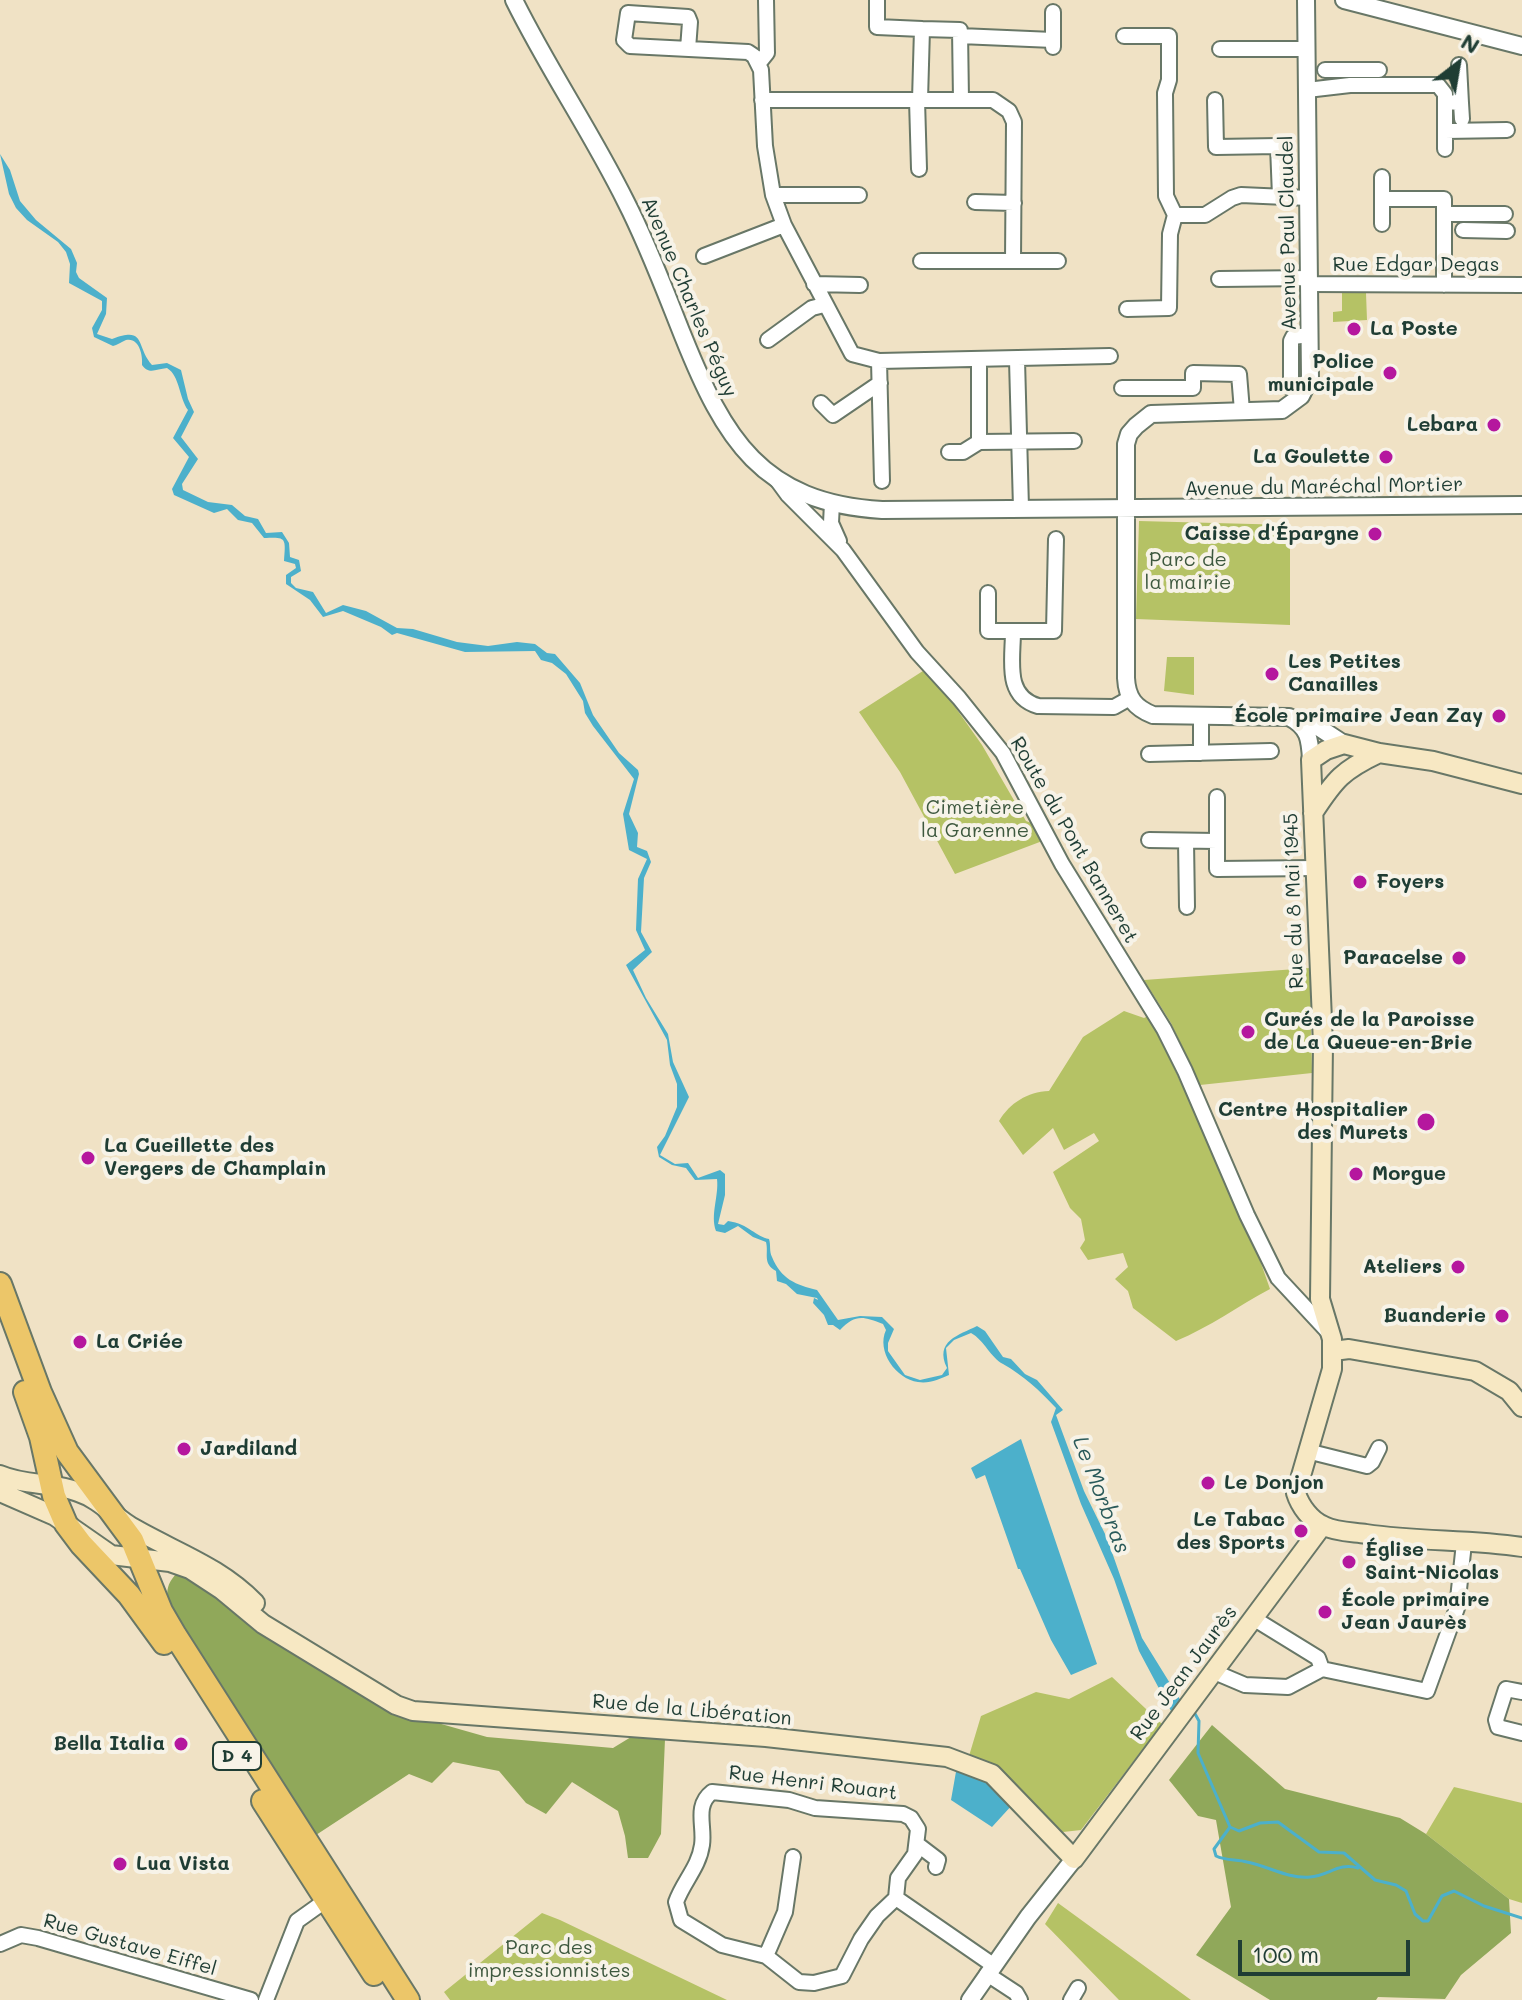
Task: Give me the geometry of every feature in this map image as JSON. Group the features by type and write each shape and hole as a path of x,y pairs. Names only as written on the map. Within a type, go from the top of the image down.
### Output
{"main road":[{"path":"1311,760 1326,750 1344,744 1418,758 1522,784"},
{"path":"1313,813 1328,790 1350,767 1379,753"},
{"path":"1311,760 1325,766 1350,767"},
{"name":"Rue du 8 Mai 1945","path":"1311,760 1323,1044 1320,1299 1336,1343"},
{"name":"D 4","path":"0,1284 40,1392 67,1452 132,1540 161,1611 392,2000"},
{"name":"D 4","path":"0,1323 37,1424 51,1486 66,1524 152,1625 331,1896 408,2000"},
{"path":"1522,1407 1509,1391 1475,1371 1336,1343 1332,1369 1296,1493 1299,1502 1322,1526 1387,1537 1522,1547"},
{"name":"Rue de la Libération","path":"0,1475 78,1492 135,1530 189,1555 233,1582 286,1638"},
{"name":"Rue de la Libération","path":"0,1492 48,1513 111,1555 170,1562 190,1569 222,1590 263,1624 396,1705 413,1711 766,1737 959,1760 992,1774 1074,1859"},
{"name":"Rue Jean Jaurès","path":"1074,1859 1322,1526"}],"street":[{"name":"Avenue Charles Péguy","path":"514,0 626,201 713,407 739,445 777,479 832,503 882,510 1126,509"},
{"name":"Avenue Charles Péguy","path":"521,0 523,18"},
{"path":"759,63 767,53 766,0"},
{"path":"877,0 877,27 960,30 961,100"},
{"name":"Avenue Paul Claudel","path":"1130,698 1126,678 1126,444 1129,434 1151,414 1282,410 1301,396 1310,378 1306,0"},
{"path":"1344,0 1522,46"},
{"path":"960,36 1053,44 1053,12"},
{"path":"688,49 688,17 628,13 626,43 688,49 748,52 759,63 765,146 773,195 784,225 852,354 879,361 1110,356"},
{"path":"919,169 922,29"},
{"path":"1124,36 1169,36 1169,80 1165,93 1166,196 1175,215 1170,234 1169,308 1127,309"},
{"path":"1220,49 1306,49"},
{"path":"1459,65 1462,119"},
{"path":"1325,70 1350,78 1438,85 1443,88 1445,149"},
{"path":"1307,90 1379,70"},
{"path":"762,100 993,100 1009,111 1016,137 1013,261"},
{"path":"1215,100 1216,147 1278,146 1280,196"},
{"path":"1445,102 1461,103"},
{"path":"1445,131 1507,130"},
{"path":"1382,177 1382,224"},
{"path":"773,195 859,195"},
{"path":"1175,215 1205,215 1241,195 1308,198"},
{"path":"1382,199 1444,199 1444,285"},
{"path":"975,202 1014,203"},
{"path":"1444,214 1505,214"},
{"path":"1478,214 1479,230"},
{"path":"704,256 784,225"},
{"path":"1463,230 1507,231"},
{"path":"921,261 1058,261"},
{"name":"Rue Edgar Degas","path":"1219,279 1522,285"},
{"path":"814,284 860,285"},
{"path":"768,340 812,308 824,305"},
{"path":"1291,388 1291,341 1293,337 1309,335"},
{"path":"979,360 979,442"},
{"path":"1017,360 1021,508"},
{"path":"879,361 882,481"},
{"path":"1122,388 1193,388 1193,373 1239,374 1242,411"},
{"path":"821,403 833,415 880,383"},
{"path":"949,452 963,452 979,442 1074,441"},
{"name":"Route du Pont Banneret","path":"777,479 788,495 843,550 917,652 1003,753 1062,864 1164,1029 1278,1278 1336,1343"},
{"path":"832,503 831,523 843,550"},
{"name":"Avenue du Maréchal Mortier","path":"1126,509 1522,505"},
{"path":"988,593 988,631 1054,631 1056,539"},
{"path":"1013,631 1014,686 1019,696 1028,703 1038,706 1114,707 1130,698 1139,709 1153,715 1289,717 1315,725 1344,744"},
{"path":"1201,716 1201,753"},
{"name":"Rue du 8 Mai 1945","path":"1289,717 1308,734 1311,760"},
{"path":"1149,754 1271,751"},
{"path":"1217,797 1217,869 1315,868"},
{"path":"1149,840 1217,841"},
{"path":"1186,841 1187,907"},
{"path":"1298,1302 1313,1306 1320,1299"},
{"path":"1307,1451 1367,1466 1379,1448"},
{"path":"1212,1671 1245,1685 1288,1687 1322,1669 1427,1691 1457,1608 1464,1543"},
{"path":"1253,1618 1318,1658 1322,1669"},
{"path":"1522,1692 1506,1689 1496,1720 1498,1727 1522,1733"},
{"name":"Rue Henri Rouart","path":"718,1792 789,1800 811,1808 903,1814 911,1818 918,1829 917,1844 915,1854 898,1878 896,1898 877,1916 856,1947 845,1971 839,1977 814,1983 799,1982 766,1956 722,1945 689,1927 677,1913 677,1898 701,1851 701,1808 709,1794 718,1792"},
{"path":"917,1844 938,1860 936,1867"},
{"path":"766,1956 785,1912 793,1857"},
{"name":"Rue Jean Jaurès","path":"970,2000 1074,1859"},
{"path":"266,2000 297,1921 331,1896"},
{"path":"896,1898 990,1969 1020,2000"},
{"name":"Rue Gustave Eiffel","path":"0,1944 21,1935 38,1938 251,2000"}],"green space":[{"path":"1342,293 1366,293 1367,320 1333,322 1333,312 1342,311"},
{"name":"Parc de la mairie","path":"1139,521 1290,525 1290,625 1136,619"},
{"path":"1167,657 1194,657 1194,695 1164,691"},
{"name":"Cimetière la Garenne","path":"926,669 982,745 1026,821 1037,825 1045,840 955,874 900,772 859,712"},
{"path":"1310,968 1312,1073 1200,1085 1171,1023 1144,980"},
{"path":"1124,1011 1144,1018 1150,1015 1255,1246 1270,1289 1176,1341 1133,1308 1128,1291 1115,1279 1128,1267 1123,1253 1088,1260 1080,1248 1085,1240 1081,1219 1070,1208 1053,1172 1099,1141 1094,1133 1064,1150 1053,1128 1023,1155 999,1121 1020,1100 1049,1091 1083,1037"},
{"path":"177,1573 192,1576 392,1710 487,1737 613,1748 631,1737 665,1739 661,1834 648,1858 628,1858 618,1811 572,1782 546,1814 526,1803 499,1771 453,1762 432,1783 409,1774 316,1835 175,1621 167,1590"},
{"path":"1112,1677 1162,1724 1081,1830 1063,1832 993,1765 969,1756 981,1716 1036,1692 1069,1699"},
{"path":"1212,1725 1285,1789 1400,1818 1426,1834 1509,1899 1511,1933 1461,1975 1445,1999 1270,2000 1196,1955 1231,1907 1216,1820 1198,1816 1169,1780"},
{"path":"1454,1787 1522,1803 1522,1903 1509,1899 1426,1834"},
{"path":"1058,1903 1191,2000 1119,2000 1045,1924"},
{"name":"Parc des impressionnistes","path":"542,1913 727,2000 450,2000 444,1992"}],"water":[{"path":"0,154 10,170 20,201 36,220 71,249 79,278 107,298 106,314 97,334 112,339 131,335 136,337 152,365 167,363 181,370 194,412 181,437 198,459 182,484 183,490 208,502 232,505 245,516 258,519 266,533 282,532 289,543 290,557 299,560 301,571 291,577 291,583 296,588 313,592 326,613 343,605 366,611 397,628 413,629 457,642 488,646 517,642 535,644 547,653 555,654 580,683 593,715 619,753 639,774 629,814 638,833 637,847 647,851 651,862 644,878 641,932 652,952 633,970 668,1034 673,1062 689,1097 660,1155 675,1164 688,1163 698,1178 720,1170 725,1174 725,1195 718,1224 724,1225 728,1221 735,1223 769,1239 771,1255 780,1271 796,1283 817,1290 838,1320 860,1316 882,1317 894,1329 888,1351 905,1375 920,1380 942,1375 947,1368 944,1359 946,1345 956,1336 977,1326 985,1331 1003,1357 1011,1359 1025,1374 1037,1380 1063,1410 1056,1415 1084,1491 1107,1538 1142,1638 1181,1701 1171,1711 1139,1651 1114,1579 1081,1504 1051,1422 1056,1408 1025,1378 999,1361 971,1333 954,1340 946,1348 949,1375 922,1382 902,1376 886,1355 886,1330 883,1324 860,1318 850,1321 840,1330 828,1325 813,1303 817,1298 797,1294 777,1281 776,1271 767,1261 766,1242 738,1226 725,1233 716,1231 717,1179 695,1180 686,1168 672,1165 659,1157 657,1147 677,1107 677,1084 670,1065 667,1040 626,965 645,950 636,930 638,879 647,859 629,850 623,814 634,779 593,726 585,713 583,701 566,674 552,663 541,660 535,651 465,652 397,633 392,635 343,611 323,617 310,600 286,584 286,575 296,568 295,564 284,561 283,540 264,538 252,523 238,520 227,509 214,513 174,495 172,489 189,457 173,438 188,410 174,376 167,368 147,370 142,365 142,356 134,341 126,340 113,346 94,337 92,328 102,310 102,301 69,283 70,264 66,252 16,208 9,194"},
{"path":"1021,1439 1097,1664 1071,1675 1018,1569 985,1475 976,1479 971,1468"},
{"path":"957,1766 987,1779 1013,1804 992,1827 951,1800"}],"waterway":[{"name":"Le Morbras","path":"1194,1712 1199,1721 1198,1753 1230,1827 1239,1831 1260,1823 1278,1822 1319,1852 1344,1853 1375,1880 1406,1891 1415,1914 1423,1921 1428,1921 1442,1896 1454,1891 1484,1906 1522,1918"},
{"name":"Le Morbras","path":"1230,1827 1214,1849 1220,1858 1302,1877 1345,1867 1358,1868"}],"place":[{"name":"La Poste","path":"1354,329"},
{"name":"Police municipale","path":"1390,373"},
{"name":"Lebara","path":"1494,425"},
{"name":"La Goulette","path":"1386,457"},
{"name":"Caisse d'Épargne","path":"1375,534"},
{"name":"Les Petites Canailles","path":"1272,674"},
{"name":"École primaire Jean Zay","path":"1499,716"},
{"name":"Foyers","path":"1360,882"},
{"name":"Paracelse","path":"1459,958"},
{"name":"Curés de la Paroisse de La Queue-en-Brie","path":"1248,1032"},
{"name":"Centre Hospitalier des Murets","path":"1426,1122"},
{"name":"La Cueillette des Vergers de Champlain","path":"88,1158"},
{"name":"Morgue","path":"1356,1174"},
{"name":"Ateliers","path":"1458,1267"},
{"name":"Buanderie","path":"1502,1316"},
{"name":"La Criée","path":"80,1342"},
{"name":"Jardiland","path":"184,1449"},
{"name":"Le Donjon","path":"1208,1483"},
{"name":"Le Tabac des Sports","path":"1301,1531"},
{"name":"Église Saint-Nicolas","path":"1349,1562"},
{"name":"École primaire Jean Jaurès","path":"1325,1612"},
{"name":"Bella Italia","path":"181,1744"},
{"name":"Lua Vista","path":"120,1864"}]}
